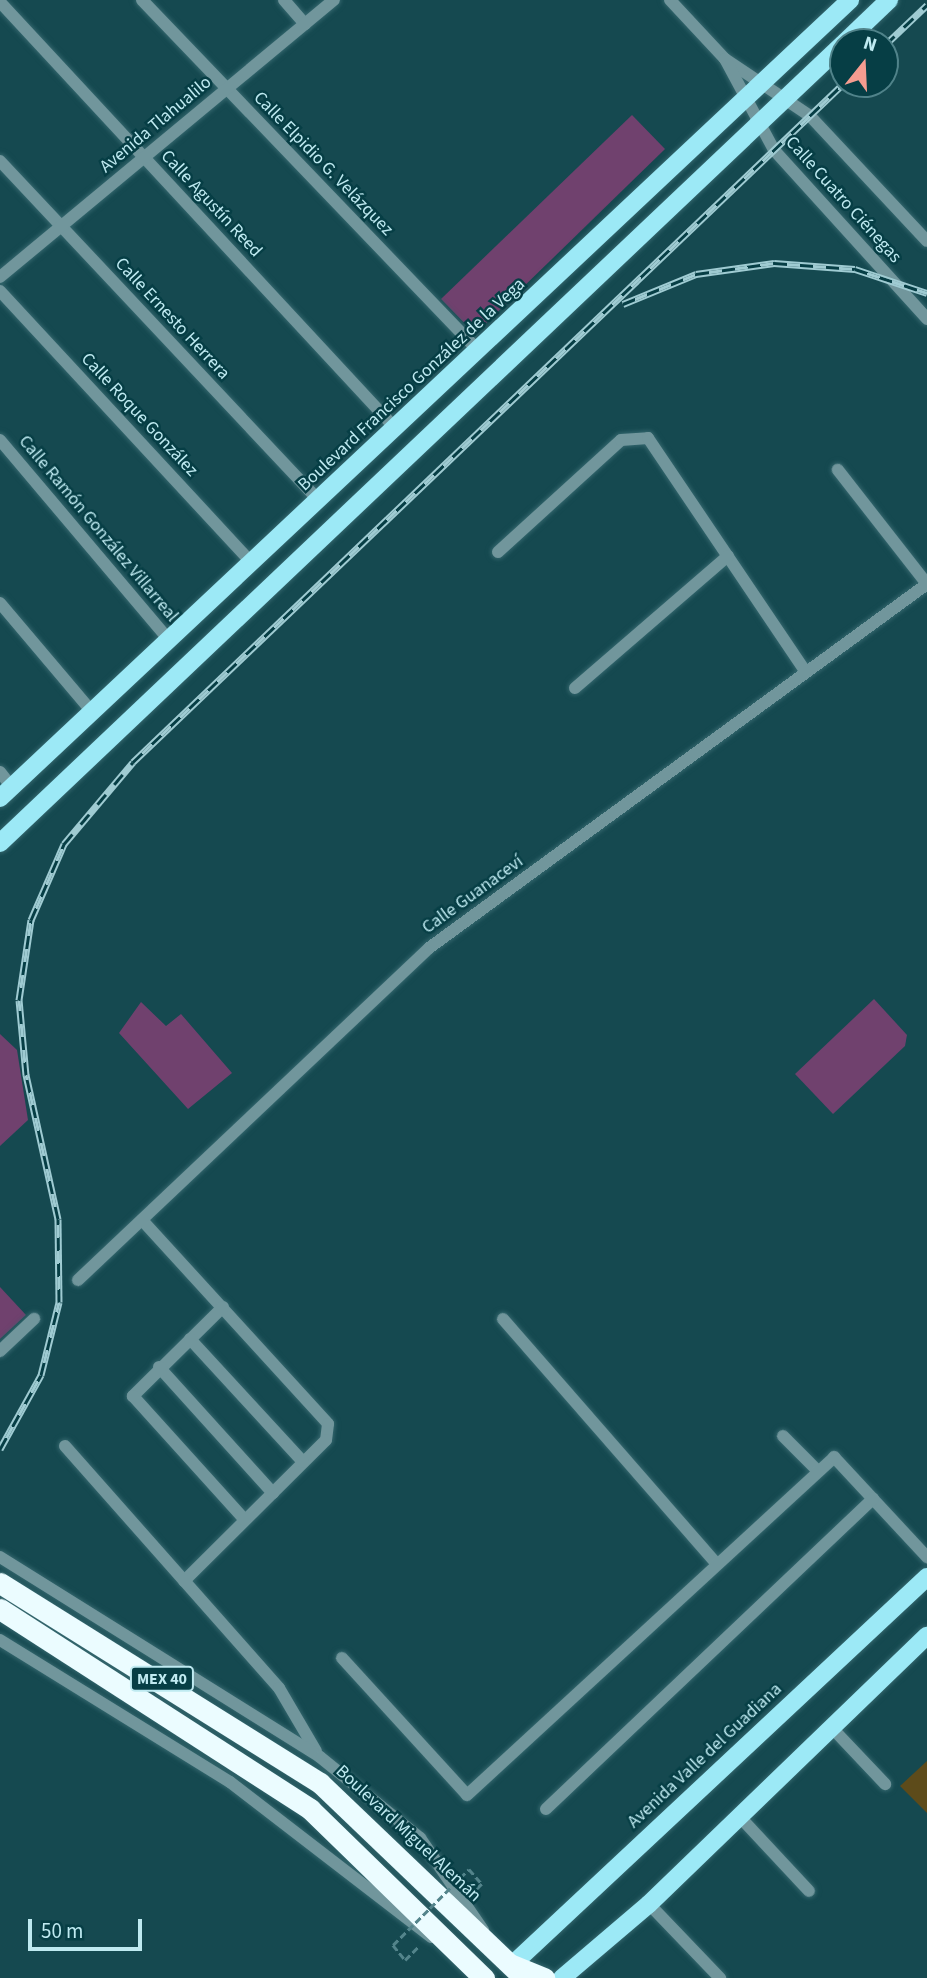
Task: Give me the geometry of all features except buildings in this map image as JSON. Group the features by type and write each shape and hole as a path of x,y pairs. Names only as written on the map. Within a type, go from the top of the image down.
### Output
{"highway":[{"name":"Boulevard Miguel Alemán","path":"0,1583 320,1783 518,1972"},
{"name":"MEX 40","path":"0,1609 310,1809 461,1951 484,1978"},
{"path":"518,1972 545,1978"}],"main road":[{"name":"Boulevard Francisco González de la Vega","path":"4,785 92,712 479,352 850,0"},
{"path":"860,28 889,0"},
{"path":"0,843 829,57"},
{"name":"Avenida Valle del Guadiana","path":"518,1972 927,1577"},
{"path":"562,1978 649,1904 926,1641"}],"street":[{"name":"Calle Elpidio G. Velázquez","path":"142,0 479,352"},
{"path":"284,0 305,23"},
{"name":"Avenida Tlahualilo","path":"0,277 334,0"},
{"name":"Calle Cuatro Ciénegas","path":"670,0 725,58 786,99 927,241"},
{"name":"Calle Agustín Reed","path":"0,2 396,429"},
{"name":"Calle Cuatro Ciénegas","path":"725,58 774,150 927,320"},
{"name":"Calle Ernesto Herrera","path":"0,161 319,501"},
{"name":"Calle Roque González","path":"0,291 252,563"},
{"path":"498,552 621,440 639,436 729,556 806,672"},
{"name":"Calle Ramón González Villarreal","path":"0,440 169,640"},
{"path":"838,470 927,584"},
{"path":"575,688 729,556"},
{"name":"Calle Guanaceví","path":"78,1280 429,948 927,584"},
{"path":"0,603 92,712"},
{"path":"142,1220 326,1419 326,1440 184,1581"},
{"path":"223,1307 134,1391 135,1401 245,1520"},
{"path":"0,1351 34,1319"},
{"path":"503,1319 717,1564"},
{"path":"190,1339 303,1462"},
{"path":"159,1367 273,1493"},
{"path":"783,1436 818,1471"},
{"path":"65,1446 279,1688 320,1758"},
{"path":"342,1658 467,1795 834,1457 927,1557"},
{"path":"546,1809 873,1499"},
{"path":"0,1557 320,1758 419,1838 451,1877 490,1943"},
{"path":"0,1640 230,1782 429,1936 461,1951"},
{"path":"834,1729 885,1784"},
{"path":"740,1817 809,1891"},
{"path":"649,1904 720,1978"}],"path":[{"path":"429,1936 405,1959 393,1945 469,1869 482,1884"}],"shaded area":[{"path":"927,1761 927,1813 900,1786"}],"railway":[{"path":"899,32 927,5"},
{"path":"0,1449 41,1375 59,1302 58,1219 26,1075 19,1000 31,920 64,844 133,762 829,97"},
{"path":"623,304 696,274 774,263 855,269 927,293"}]}
